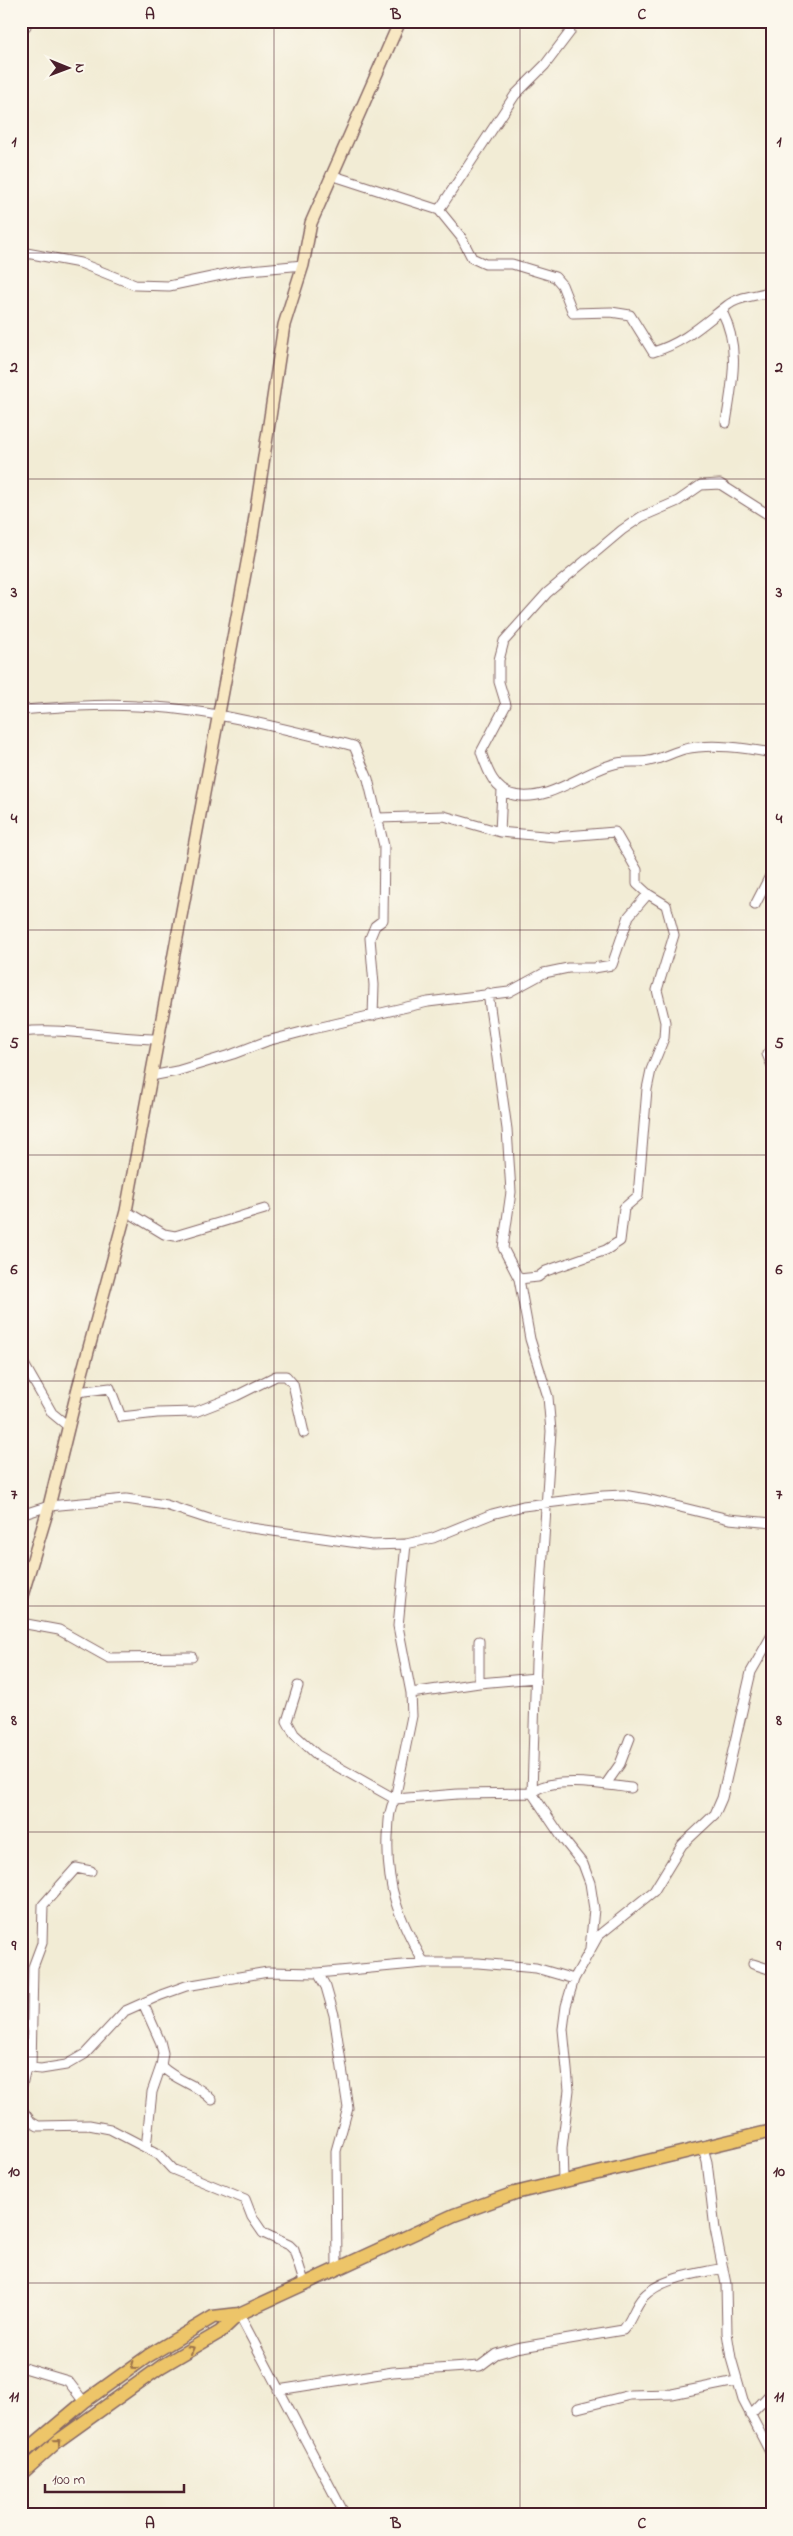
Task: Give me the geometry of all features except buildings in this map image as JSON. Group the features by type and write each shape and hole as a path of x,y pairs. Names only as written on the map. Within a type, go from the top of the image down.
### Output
{"main road":[{"path":"21,1599 49,1506 77,1392 126,1211 158,1039 174,968 252,536 284,325 303,265 311,223 331,175 372,90 400,21"},
{"path":"21,2456 84,2402 148,2356 213,2317 239,2314 454,2215 515,2192 772,2131"},
{"path":"21,2474 59,2440 162,2366 220,2332 239,2314"}],"street":[{"path":"439,210 515,95 545,66 570,32"},
{"path":"331,175 439,210 461,237 472,258 485,264 512,264 555,277 562,285 573,313 612,312 630,315 653,352 669,348 691,335 738,300 772,291"},
{"path":"21,252 80,264 135,285 169,286 240,271 303,265"},
{"path":"722,311 734,344 734,361 726,423"},
{"path":"772,517 720,484 701,485 678,501 641,517 622,530 547,593 504,642 499,660 500,682 506,705 481,752 494,782 502,790 514,795 532,796 567,786 618,763 649,761 686,749 741,747 772,753"},
{"path":"21,710 83,706 138,706 218,716 354,746 368,779 384,846 383,920 375,926 370,938 374,985 373,1016"},
{"path":"500,832 502,790"},
{"path":"378,818 444,816 500,832 555,836 615,832 637,870 637,884 648,894 666,905 674,935 658,990 665,1022 664,1038 651,1070 647,1090 638,1196 624,1208 620,1241 606,1250 546,1270 538,1277 519,1279"},
{"path":"755,904 772,872"},
{"path":"151,1076 177,1072 267,1041 428,1002 488,993 509,992 544,973 568,968 594,968 612,965 629,916 648,894"},
{"path":"488,993 505,1110 510,1174 511,1192 503,1248 519,1279 530,1339 548,1397 551,1431 536,1678 532,1793 585,1871 594,1909 590,1951"},
{"path":"21,1032 46,1029 72,1030 116,1038 158,1039"},
{"path":"772,1050 767,1054 772,1066"},
{"path":"126,1211 164,1234 175,1236 265,1209"},
{"path":"21,1359 52,1413 69,1426"},
{"path":"77,1392 110,1388 121,1417 157,1413 195,1412 236,1396 276,1376 286,1376 293,1384 304,1433"},
{"path":"21,1515 49,1506 126,1499 166,1505 212,1520 244,1527 372,1545 406,1544 434,1538 508,1510 622,1495 647,1499 729,1519 772,1522"},
{"path":"406,1544 398,1626 411,1693 412,1716 395,1799 390,1808 387,1866 394,1902 424,1963"},
{"path":"21,1623 59,1630 109,1658 192,1657"},
{"path":"563,2180 562,2148 569,2090 564,2029 566,2006 574,1979 598,1936 654,1890 682,1845 715,1814 722,1798 751,1672 772,1635"},
{"path":"479,1641 479,1682"},
{"path":"411,1693 479,1682 536,1678"},
{"path":"298,1686 287,1720 294,1734 317,1755 395,1799 458,1794 532,1793 539,1786 565,1783 606,1784 631,1788"},
{"path":"606,1784 620,1764 630,1738"},
{"path":"21,2088 26,2067 34,1966 42,1943 43,1905 76,1868 91,1871"},
{"path":"26,2067 41,2069 66,2065 84,2054 125,2011 186,1986 268,1972 318,1973 424,1963 478,1963 536,1968 574,1979"},
{"path":"753,1964 772,1970"},
{"path":"318,1973 326,1987 334,2015 348,2108 336,2151 336,2270"},
{"path":"143,2003 160,2041 163,2053 161,2066 152,2092 146,2148"},
{"path":"161,2066 182,2082 204,2090 212,2100"},
{"path":"21,2108 31,2122 38,2126 88,2125 110,2129 158,2154 172,2169 245,2200 252,2217 263,2233 289,2245 294,2250 305,2285"},
{"path":"703,2148 709,2171 715,2229 726,2284 727,2333 736,2381 750,2415 772,2456"},
{"path":"278,2390 393,2372 480,2366 496,2354 516,2348 623,2330 630,2322 642,2299 652,2289 689,2276 723,2268"},
{"path":"239,2314 278,2390 291,2410 344,2515"},
{"path":"21,2367 68,2381 84,2402"},
{"path":"578,2408 630,2395 672,2394 736,2381"},
{"path":"750,2415 772,2392"}]}
